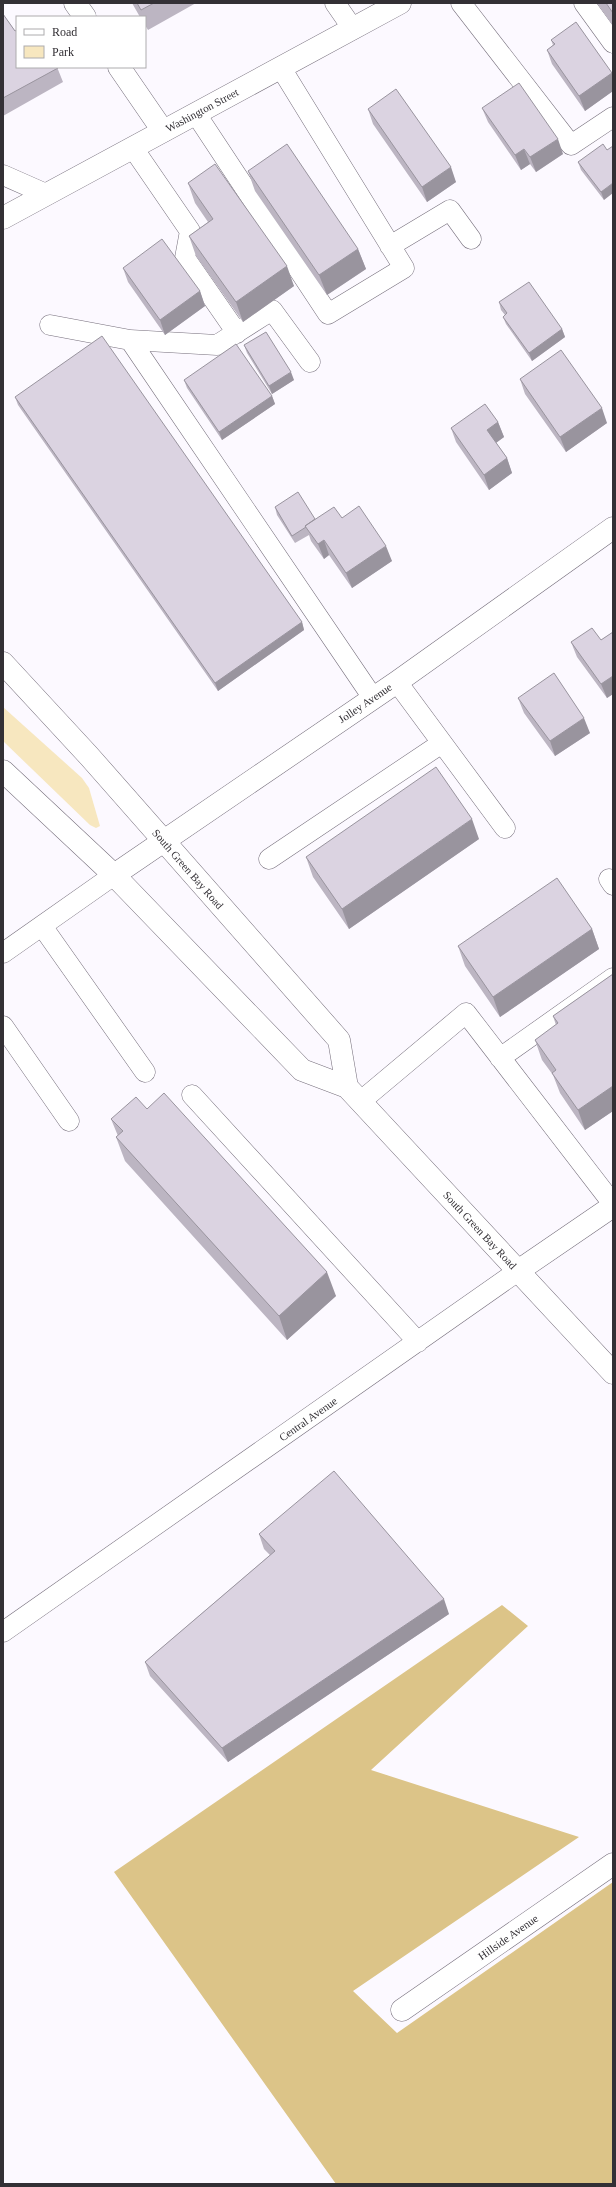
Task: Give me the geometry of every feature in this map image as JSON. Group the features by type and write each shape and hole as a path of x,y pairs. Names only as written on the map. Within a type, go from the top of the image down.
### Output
{"main road":[{"path":"75,3 84,16"},
{"name":"Washington Street","path":"3,218 400,3"},
{"path":"120,68 163,131"},
{"name":"Jolley Avenue","path":"114,875 397,682 613,528"},
{"name":"South Green Bay Road","path":"3,663 89,756 340,1040 354,1094"},
{"name":"South Green Bay Road","path":"3,771 114,875 302,1070 354,1094 613,1373"},
{"name":"Central Avenue","path":"518,1272 613,1205"},
{"name":"Hillside Avenue","path":"402,2010 613,1864"}],"lane":[{"path":"335,3 353,29"},
{"path":"461,3 571,145 613,117"},
{"path":"584,3 613,43"},
{"path":"196,114 328,314 404,268 281,68"},
{"path":"133,148 190,231 185,258 237,333"},
{"path":"3,175 46,194"},
{"path":"390,246 450,210 471,239"},
{"path":"50,325 130,340 217,345 272,310 310,362"},
{"path":"130,340 373,698"},
{"path":"397,682 505,828"},
{"path":"269,859 442,743"},
{"path":"3,953 114,875"},
{"path":"42,926 145,1072"},
{"path":"500,1058 613,978"},
{"path":"354,1094 466,1012 613,1205"},
{"path":"3,1026 69,1121"},
{"path":"192,1095 418,1342"},
{"name":"Central Avenue","path":"3,1632 518,1272"}],"green space":[{"path":"3,707 82,778 89,788 100,826 96,828 90,825 3,741"}],"shaded area":[{"path":"502,1605 528,1626 371,1770 579,1837 353,1991 397,2033 613,1882 613,2184 336,2184 114,1872"}],"building":[{"path":"137,3 154,3 141,10"},
{"path":"606,3 613,3 613,13"},
{"path":"3,14 16,30 16,68 58,68 3,98"},
{"path":"576,22 612,73 579,96 547,50 555,44 551,40"},
{"path":"519,83 558,139 530,157 524,149 515,155 482,108"},
{"path":"396,89 451,167 422,187 368,109"},
{"path":"287,144 358,249 319,275 248,171"},
{"path":"603,144 607,150 613,146 613,183 601,192 578,162"},
{"path":"215,164 287,266 236,302 189,236 213,219 188,183"},
{"path":"162,239 200,291 160,320 123,268"},
{"path":"529,282 562,329 529,353 503,317 507,313 499,302"},
{"path":"266,332 291,372 269,386 244,345"},
{"path":"102,336 302,622 215,683 15,397"},
{"path":"236,344 272,396 219,432 184,380"},
{"path":"561,350 602,408 560,437 520,379"},
{"path":"485,404 498,422 487,430 507,458 484,475 451,428"},
{"path":"298,492 315,519 292,536 275,507"},
{"path":"359,506 386,546 346,573 324,540 318,544 305,526 334,507 342,518"},
{"path":"592,628 601,640 613,632 613,676 601,684 571,642"},
{"path":"554,673 584,718 550,741 518,698"},
{"path":"436,767 472,819 342,909 306,857"},
{"path":"557,878 592,929 493,997 458,946"},
{"path":"613,974 613,1086 578,1110 552,1073 556,1070 535,1040 558,1023 553,1016"},
{"path":"164,1093 327,1272 279,1316 116,1137 123,1131 111,1119 136,1097 147,1109"},
{"path":"334,1471 444,1599 222,1748 145,1662 275,1551 259,1534"}]}
